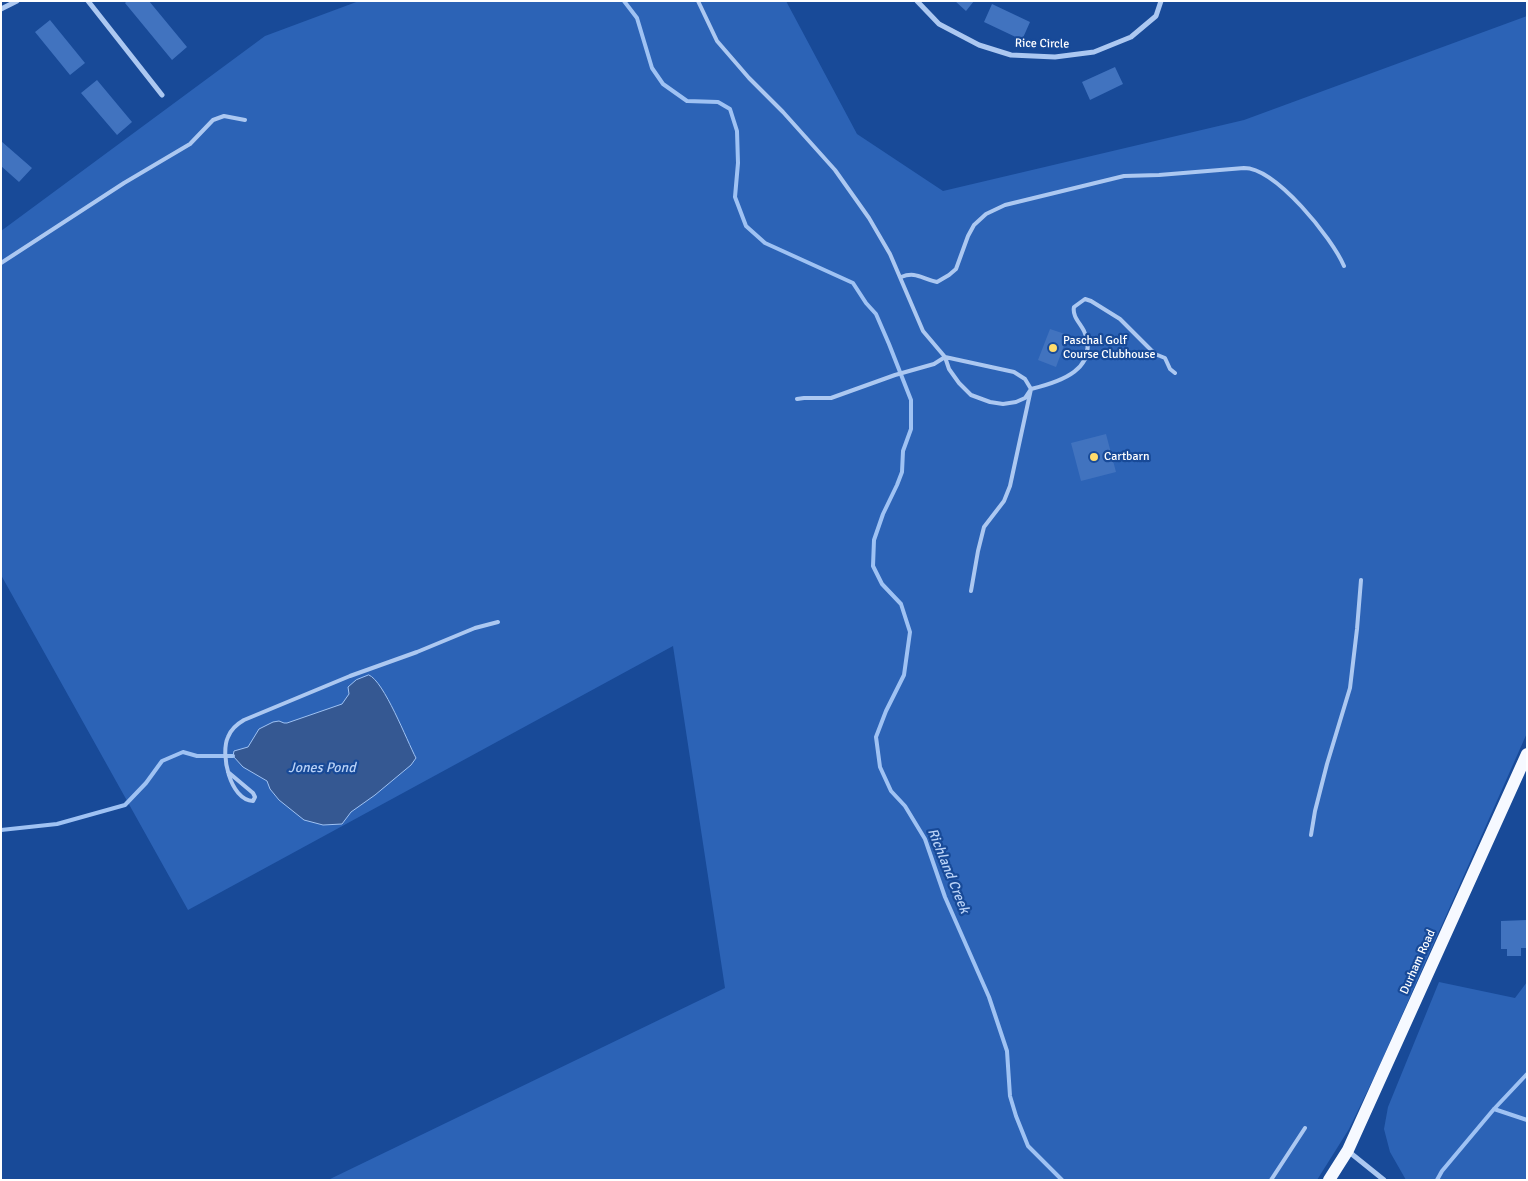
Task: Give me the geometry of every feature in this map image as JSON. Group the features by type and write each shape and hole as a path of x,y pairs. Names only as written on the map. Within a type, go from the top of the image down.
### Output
{"main road":[{"name":"Durham Road","path":"1330,1180 1348,1150 1527,754"}],"street":[{"path":"1,9 17,1"},
{"path":"88,1 162,95"},
{"name":"Rice Circle","path":"917,1 939,24 979,45 1011,55 1055,57 1094,52 1131,37 1156,16 1161,1"},
{"path":"1348,1150 1384,1180"}],"lane":[{"path":"698,1 717,41 835,170 869,218 901,277 923,331 945,356 949,369 971,395 990,402 1003,404 1016,402 1025,398 1031,389 1056,384 1074,372 1086,361 1088,347 1084,332 1073,311 1074,307 1085,299 1120,319 1155,354 1165,358 1174,374"},
{"path":"1,263 124,183 190,144 214,120 224,116 245,120"},
{"path":"901,277 909,274 918,275 937,282 950,275 960,261 968,236 974,225 986,214 1005,205 1124,176 1244,168 1257,170 1276,183 1296,201 1334,245 1344,266"},
{"path":"797,399 831,398 894,375 934,364 945,356 1014,372 1025,379 1031,389 1010,486 1004,501 984,527 971,591"},
{"path":"1311,835 1325,770 1350,688 1361,580"},
{"path":"228,772 253,793 255,797 253,801 244,799 236,792 228,772 225,752 232,730 244,720 350,676 417,652 475,628 498,622"},
{"path":"1271,1180 1305,1128"}],"shaded area":[{"path":"359,1 786,1 857,134 943,191 1244,120 1527,16 1527,733 1378,1069 1349,1129 1317,1180 328,1180 725,988 673,646 188,910 1,575 1,231 265,36"},
{"path":"1439,982 1515,998 1527,982 1527,1180 1406,1180 1390,1152 1384,1129 1388,1107"}],"water":[{"name":"Jones Pond","path":"369,675 375,680 388,699 416,758 411,765 375,795 351,812 342,824 323,825 304,820 279,800 270,789 267,781 243,767 233,756 234,751 248,747 259,729 273,722 287,723 342,704 349,694 348,687 356,680"}],"building":[{"path":"127,1 149,1 187,47 172,60 125,3"},
{"path":"955,1 974,1 966,11"},
{"path":"992,4 1030,22 1022,40 984,22"},
{"path":"50,20 85,63 70,75 35,32"},
{"path":"1115,67 1123,84 1090,100 1082,82"},
{"path":"97,80 132,122 117,135 81,93"},
{"path":"1,141 32,168 19,182 1,166"},
{"name":"Paschal Golf Course Clubhouse","path":"1050,329 1068,335 1056,367 1038,360"},
{"name":"Cartbarn","path":"1106,434 1116,472 1081,481 1071,443"},
{"path":"1527,920 1527,948 1521,948 1521,956 1507,956 1507,949 1501,949 1501,921"}],"waterway":[{"name":"Richland Creek","path":"624,1 637,18 652,68 663,84 687,101 718,102 730,109 737,131 738,163 735,197 746,226 765,243 853,283 876,314 911,400 911,429 903,451 902,472 883,514 874,540 873,566 882,584 901,604 910,632 904,675 886,711 876,737 880,767 891,791 905,806 925,839 945,897 989,997 1007,1051 1010,1096 1028,1146 1062,1180"},
{"path":"1,830 57,824 125,805 146,783 162,761 183,752 197,756 233,756"},
{"path":"1437,1180 1442,1171 1494,1109 1527,1074"},
{"path":"1494,1109 1527,1120"}],"place":[{"name":"Paschal Golf Course Clubhouse","path":"1053,348"},
{"name":"Cartbarn","path":"1094,457"}]}
